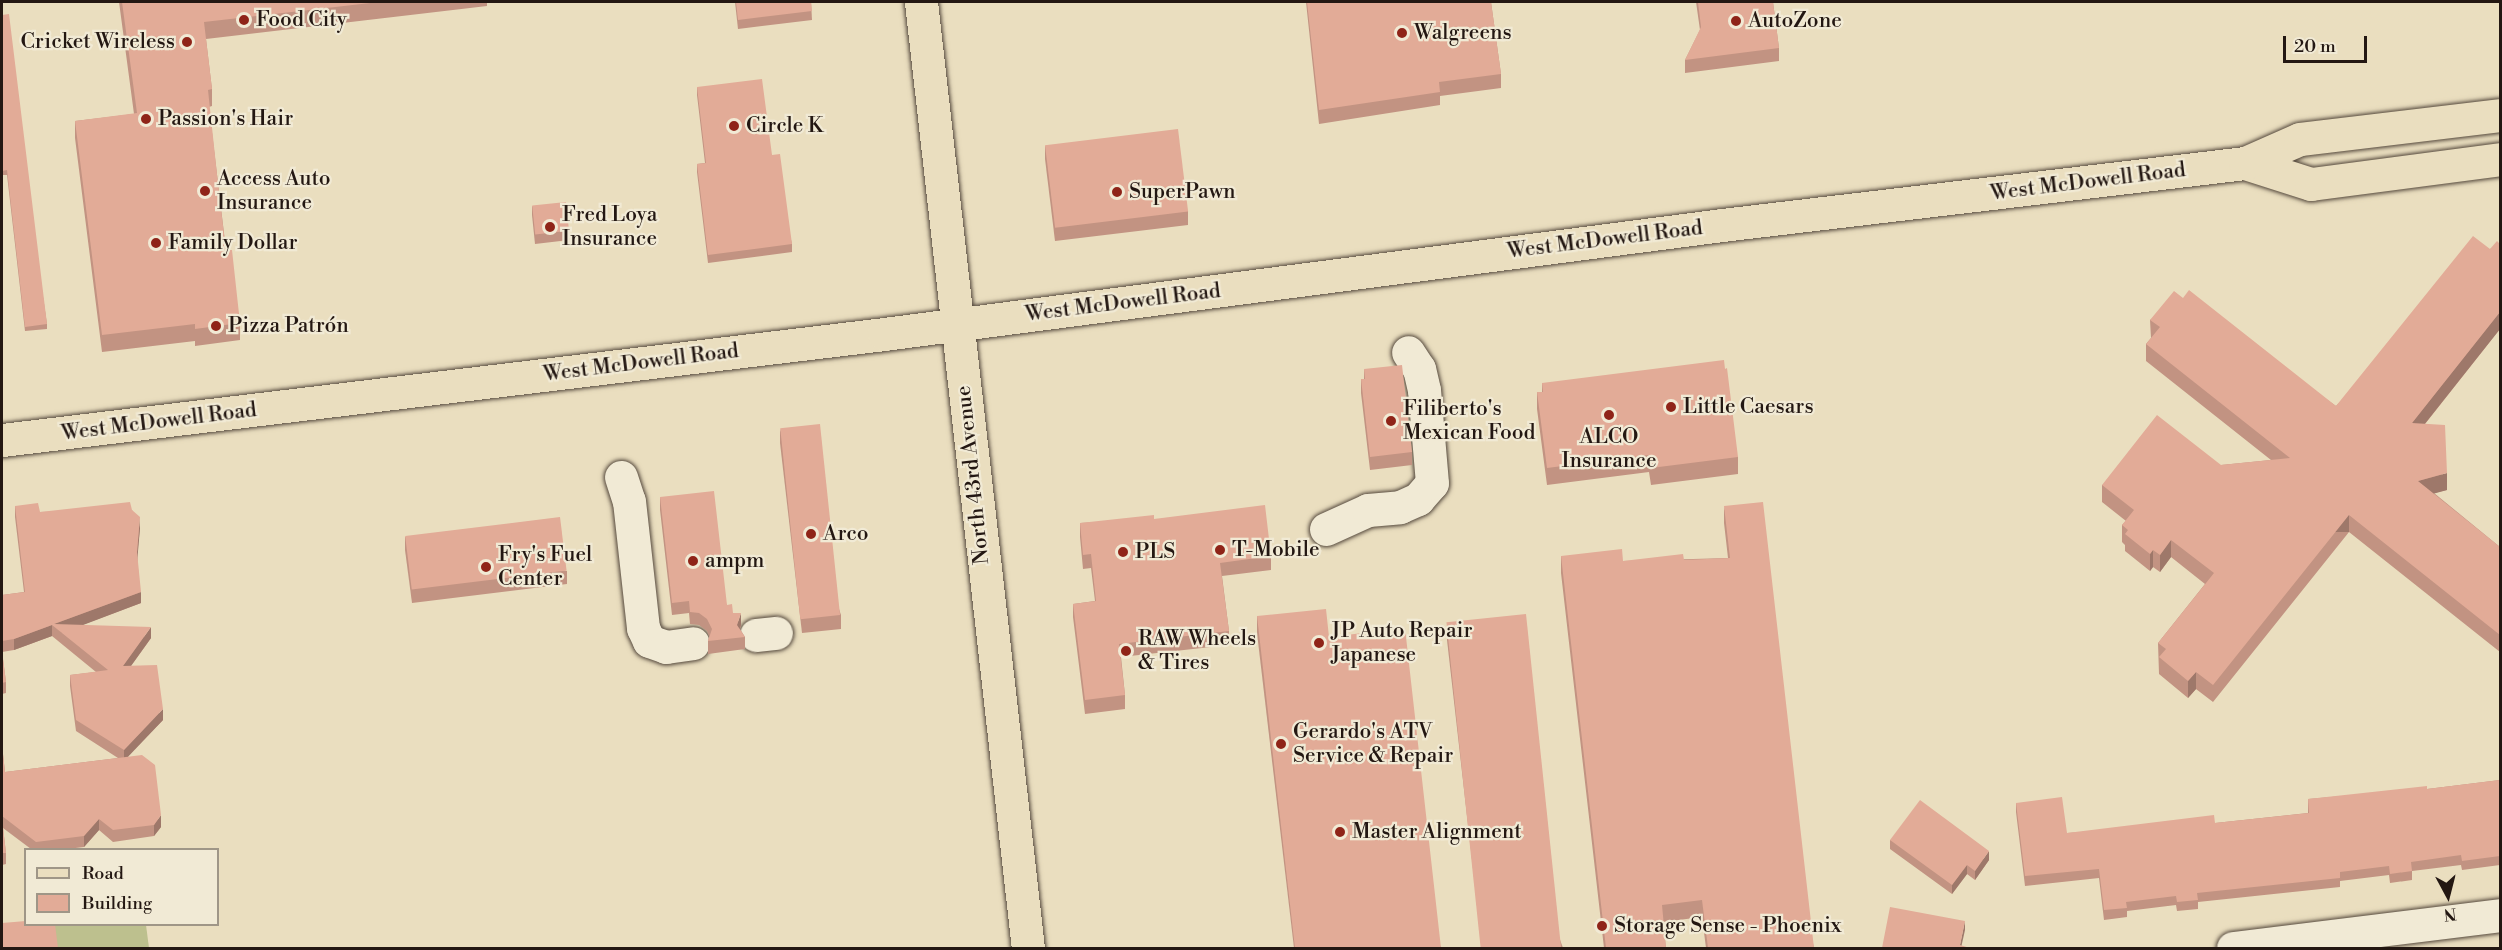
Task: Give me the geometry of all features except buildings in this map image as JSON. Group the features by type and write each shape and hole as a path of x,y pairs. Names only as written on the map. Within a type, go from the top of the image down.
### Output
{"main road":[{"name":"North 43rd Avenue","path":"921,2 1028,948"},
{"name":"West McDowell Road","path":"2,441 956,325 1722,225 2245,163 2300,139 2500,115"},
{"name":"West McDowell Road","path":"2245,163 2312,183 2500,159"}],"street":[{"path":"1326,529 1368,510 1400,507 1418,499 1432,483 1424,390 1419,369 1408,352"},
{"path":"621,477 629,501 643,628 649,641 666,647 693,643"},
{"path":"2233,948 2500,915"}],"green space":[{"path":"54,926 146,926 149,948 56,948"}],"place":[{"name":"Food City","path":"244,20"},
{"name":"AutoZone","path":"1736,21"},
{"name":"Walgreens","path":"1402,33"},
{"name":"Cricket Wireless","path":"187,42"},
{"name":"Passion's Hair","path":"146,119"},
{"name":"Circle K","path":"734,126"},
{"name":"Access Auto Insurance","path":"205,191"},
{"name":"SuperPawn","path":"1117,192"},
{"name":"Fred Loya Insurance","path":"550,227"},
{"name":"Family Dollar","path":"156,243"},
{"name":"Pizza Patrón","path":"216,326"},
{"name":"Little Caesars","path":"1671,407"},
{"name":"ALCO Insurance","path":"1609,415"},
{"name":"Filiberto's Mexican Food","path":"1391,421"},
{"name":"Arco","path":"811,534"},
{"name":"T-Mobile","path":"1220,550"},
{"name":"PLS","path":"1123,552"},
{"name":"ampm","path":"693,561"},
{"name":"Fry's Fuel Center","path":"486,567"},
{"name":"JP Auto Repair Japanese","path":"1319,643"},
{"name":"RAW Wheels & Tires","path":"1126,651"},
{"name":"Gerardo's ATV Service & Repair","path":"1281,744"},
{"name":"Master Alignment","path":"1340,832"},
{"name":"Storage Sense - Phoenix","path":"1602,926"}]}
